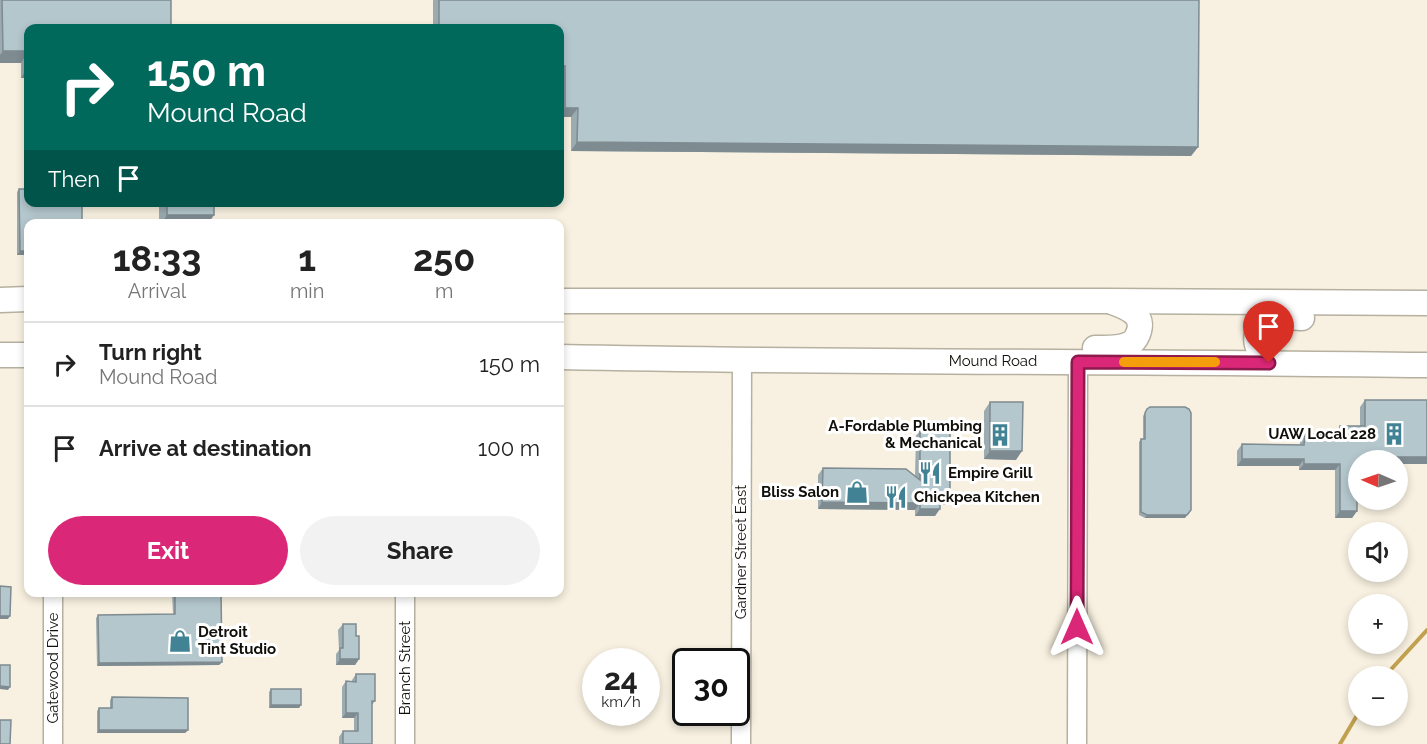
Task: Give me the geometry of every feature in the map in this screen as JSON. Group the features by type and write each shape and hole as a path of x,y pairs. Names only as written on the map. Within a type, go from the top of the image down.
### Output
{"main road":[{"path":"0,300 24,300"},
{"path":"564,301 1427,303"},
{"path":"564,307 595,301"},
{"path":"890,361 904,345 1124,347 1137,338 1140,329 1139,320 1128,308 1109,301"},
{"path":"1269,363 1258,349 1256,335 1263,322 1271,317 1427,319"},
{"path":"1300,363 1345,350 1427,350"},
{"path":"0,355 24,355"},
{"name":"Mound Road","path":"564,357 742,361 1427,364"}],"street":[{"name":"Gardner Street East","path":"741,744 742,361"},
{"path":"1077,744 1078,362"},
{"name":"Gatewood Drive","path":"53,597 53,744"},
{"name":"Branch Street","path":"405,597 405,744"}],"building":[{"path":"2,0 171,0 171,24 24,24 24,51 3,51"},
{"path":"439,0 1199,0 1198,147 577,142 578,108 565,108 564,24 439,24"},
{"path":"19,189 24,189 24,207 82,207 82,219 24,219 24,251 20,251"},
{"path":"167,207 214,207 214,215 167,215"},
{"path":"1365,400 1427,400 1427,457 1408,457 1408,450 1348,450 1348,510 1357,511 1340,511 1340,464 1304,464 1304,459 1242,459 1242,444 1304,445 1305,434 1340,434 1340,426 1365,426"},
{"name":"A-Fordable Plumbing & Mechanical","path":"990,402 1023,402 1022,451 990,451"},
{"path":"1150,407 1185,407 1191,413 1191,510 1187,515 1147,515 1141,512 1141,439 1145,439 1145,413"},
{"path":"920,430 950,430 950,499 940,499 940,509 920,509 920,503 822,502 823,468 906,469 920,480"},
{"path":"0,586 11,587 10,616 0,616"},
{"path":"175,597 221,597 222,662 99,663 98,615 175,614"},
{"path":"343,624 356,624 356,636 359,636 359,659 340,659 340,648 343,648"},
{"path":"0,665 10,665 10,687 0,686"},
{"path":"356,674 375,674 375,701 372,701 372,744 343,744 343,731 358,731 358,713 346,713 346,681 356,682"},
{"path":"271,689 301,689 301,705 271,705"},
{"path":"112,697 188,698 188,730 99,730 99,708 112,708"},
{"path":"0,720 11,720 10,744 0,744"}],"waterway":[{"path":"1394,666 1427,630"},
{"path":"1340,744 1351,726"}],"slow traffic":[{"path":"1124,362 1215,362"}],"place":[{"name":"UAW Local 228","path":"1394,434"},
{"name":"A-Fordable Plumbing & Mechanical","path":"1000,435"},
{"name":"Empire Grill","path":"930,473"},
{"name":"Bliss Salon","path":"857,492"},
{"name":"Chickpea Kitchen","path":"896,497"},
{"name":"Detroit Tint Studio","path":"180,641"}],"route":[{"path":"1077,627 1078,362 1269,363"}]}
